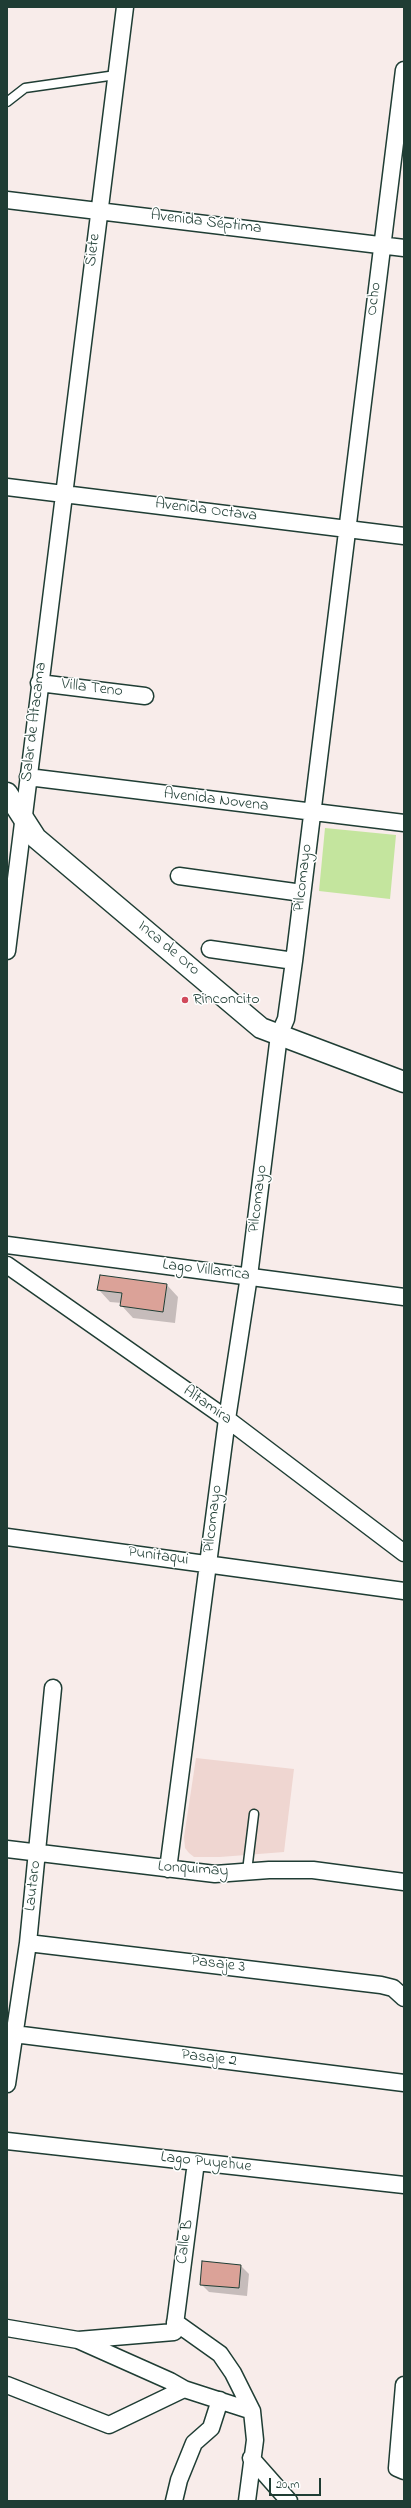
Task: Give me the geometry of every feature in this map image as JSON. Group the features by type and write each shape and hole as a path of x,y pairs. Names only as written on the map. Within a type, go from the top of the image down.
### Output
{"street":[{"name":"Siete","path":"65,494 125,7"},
{"name":"Ocho","path":"348,529 404,70"},
{"name":"Avenida Séptima","path":"7,200 404,248"},
{"name":"Avenida Octava","path":"7,487 404,536"},
{"name":"Salar de Atacama","path":"7,951 39,683 65,494"},
{"name":"Pilcomayo","path":"168,1869 227,1419 249,1276 279,1035 286,1019 294,961 348,529"},
{"name":"Villa Teno","path":"39,683 145,696"},
{"name":"Avenida Novena","path":"28,777 404,823"},
{"name":"Inca de Oro","path":"7,793 36,838 261,1028 404,1082"},
{"path":"179,876 302,893"},
{"path":"210,949 294,961"},
{"name":"Lago Villarrica","path":"7,1245 404,1297"},
{"name":"Altamira","path":"7,1265 227,1419 404,1553"},
{"name":"Punitaqui","path":"7,1537 404,1591"},
{"name":"Lautaro","path":"7,2084 28,1943 53,1688"},
{"name":"Lonquimay","path":"7,1849 215,1874 313,1870 404,1882"},
{"name":"Pasaje 3","path":"28,1943 381,1985 393,1988 404,1998"},
{"name":"Pasaje 2","path":"14,2034 404,2083"},
{"name":"Lago Puyehue","path":"7,2141 404,2185"},
{"name":"Calle B","path":"175,2322 196,2162"},
{"path":"7,2328 78,2340 174,2332 175,2322 220,2354 233,2373 252,2411 255,2440 251,2458 247,2501"},
{"path":"78,2340 170,2381 184,2390 252,2411"},
{"path":"7,2385 109,2425 184,2390"},
{"path":"404,2385 397,2468 404,2471"},
{"path":"174,2501 179,2480 194,2443 211,2428 220,2400"},
{"path":"251,2458 290,2501"}],"lane":[{"path":"7,102 26,88 116,75"},
{"path":"247,1872 254,1814"}],"shaded area":[{"path":"196,1758 294,1769 284,1852 220,1857 194,1857 189,1853 185,1848 184,1837"}],"green space":[{"path":"325,828 396,835 390,899 319,891"}],"building":[{"path":"100,1275 167,1284 163,1312 120,1306 122,1293 97,1290"},
{"path":"202,2261 241,2265 239,2288 200,2285"}],"place":[{"name":"Rinconcito","path":"185,1000"}]}
